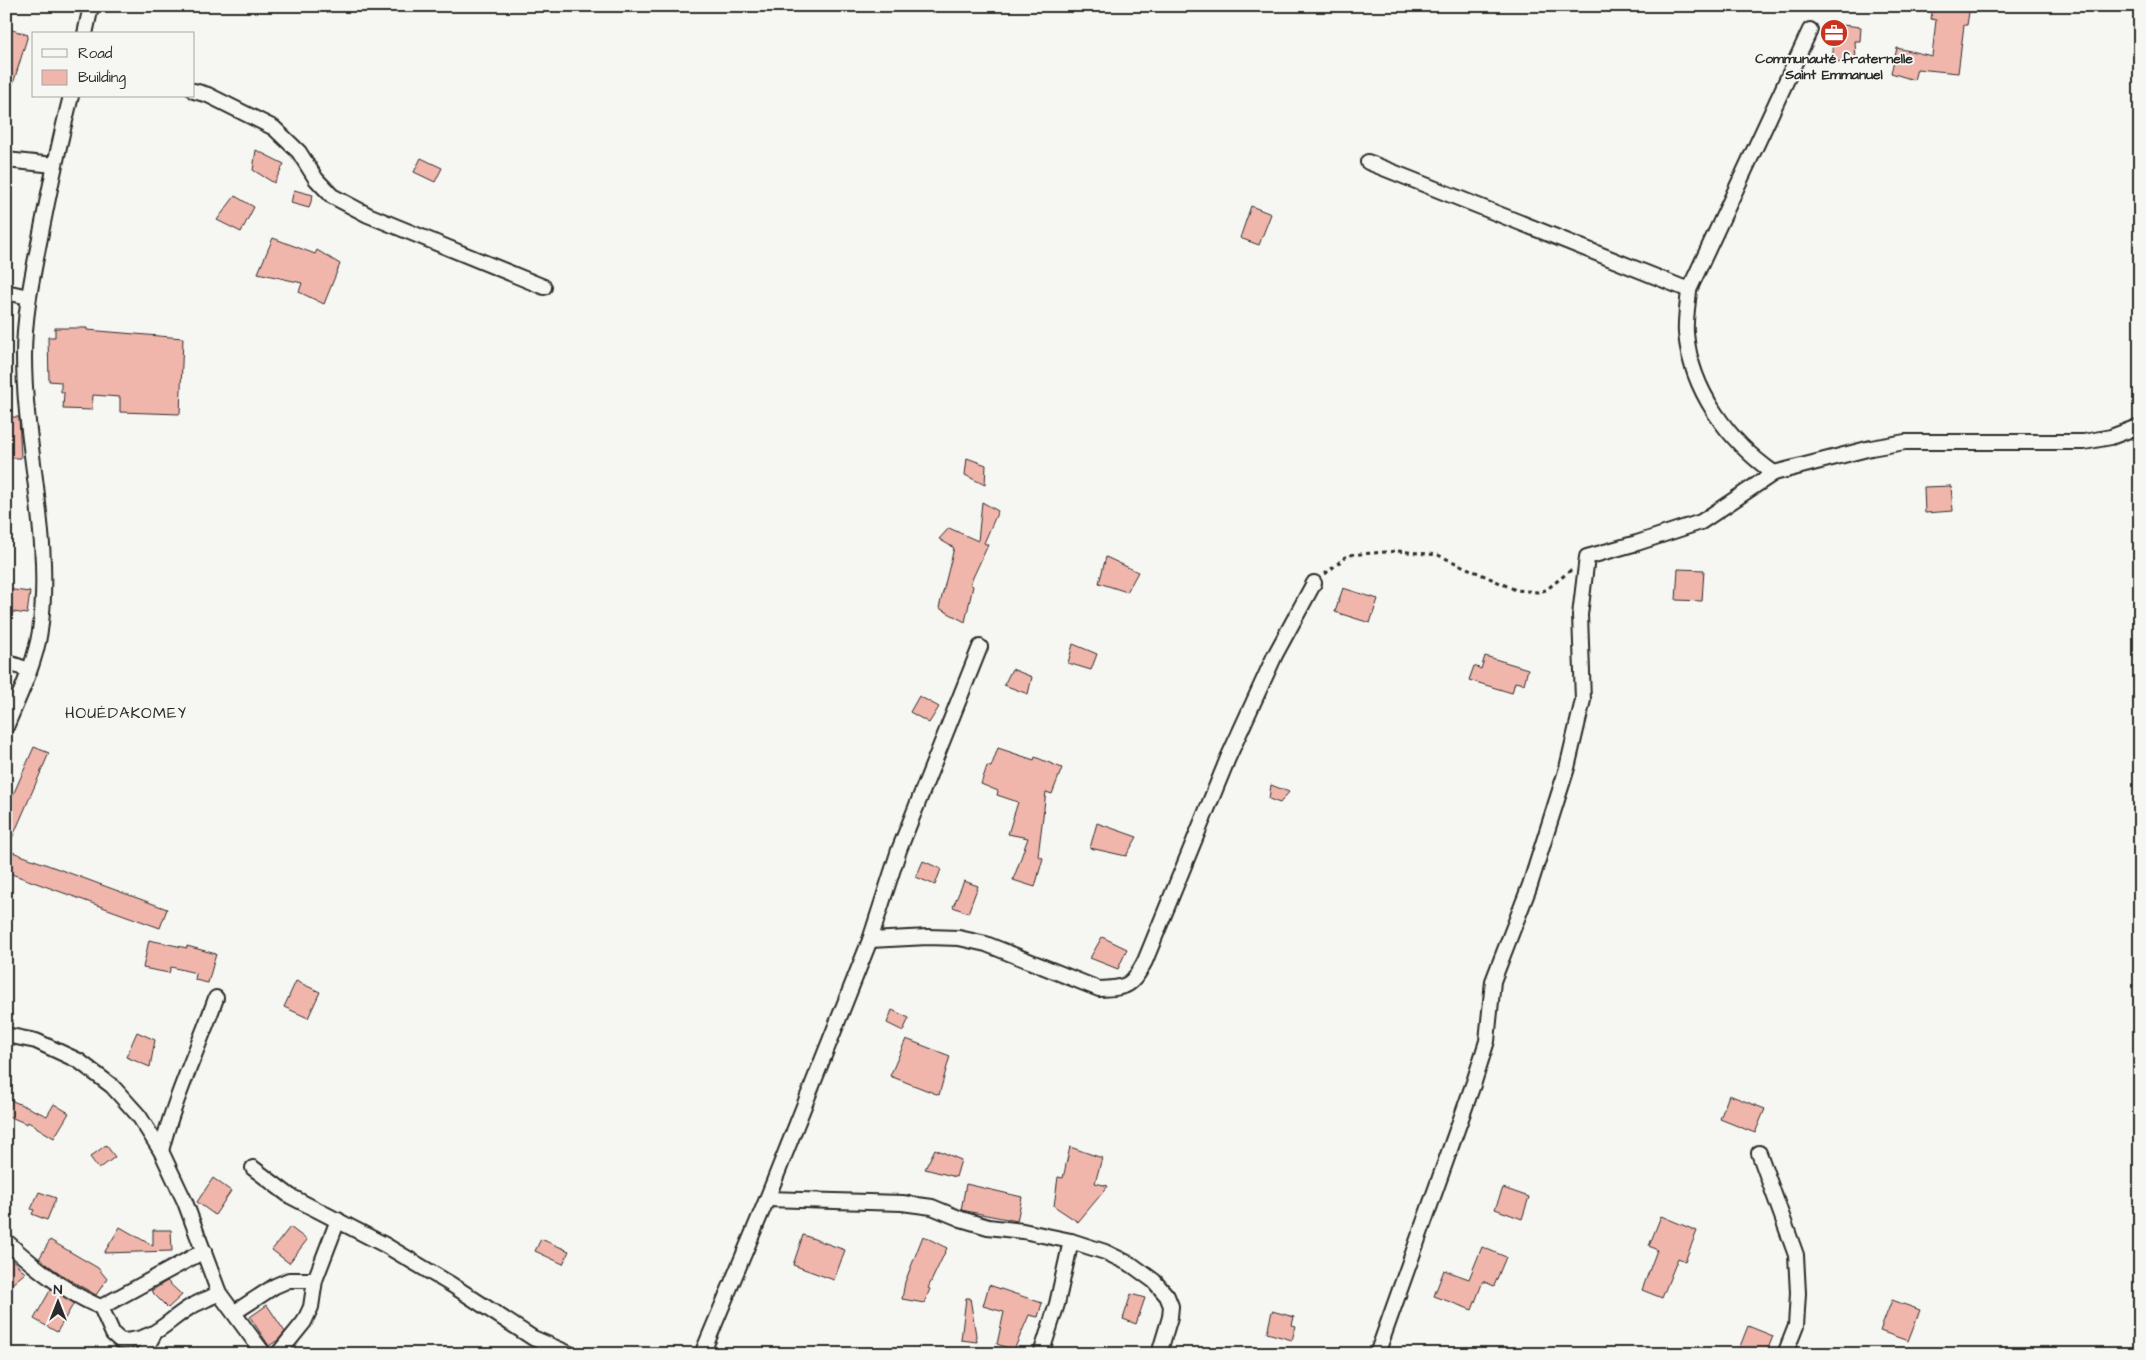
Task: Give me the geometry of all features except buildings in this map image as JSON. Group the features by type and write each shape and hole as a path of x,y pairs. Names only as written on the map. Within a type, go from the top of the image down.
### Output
{"street":[{"path":"86,32 91,6"},
{"path":"1774,473 1752,458 1721,424 1693,372 1686,332 1689,290 1810,30"},
{"path":"195,91 208,95 274,128 299,152 316,179 332,196 368,215 544,287"},
{"path":"6,727 29,670 40,632 43,593 42,548 25,382 24,355 28,297 54,165 71,98"},
{"path":"6,160 54,165"},
{"path":"1368,162 1689,290"},
{"path":"6,292 28,297"},
{"path":"1377,1354 1474,1082 1487,1040 1493,981 1530,884 1567,768 1583,700 1580,615 1587,557 1701,522 1774,473 1871,448 1905,442 2084,442 2111,437 2140,426"},
{"path":"870,940 928,937 959,938 986,944 1099,989 1118,989 1135,980 1275,655 1314,583"},
{"path":"702,1354 767,1199 870,940 899,850 980,647"},
{"path":"6,662 29,670"},
{"path":"161,1151 169,1120 190,1071 216,998"},
{"path":"6,1035 36,1040 79,1061 112,1086 139,1116 161,1151 185,1202 219,1293 235,1312 264,1354"},
{"path":"1760,1153 1796,1255 1798,1292 1796,1326 1785,1354"},
{"path":"253,1168 290,1196 385,1245 452,1285 532,1338 564,1353"},
{"path":"767,1199 902,1202 932,1206 988,1227 1023,1231 1071,1241 1105,1252 1132,1265 1154,1281 1166,1296 1171,1306 1170,1317 1159,1354"},
{"path":"278,1354 308,1315 315,1280 338,1220"},
{"path":"6,1241 50,1278 87,1301 101,1307 113,1334 121,1341 154,1334 190,1307 219,1293"},
{"path":"1041,1354 1057,1304 1071,1241"},
{"path":"101,1307 204,1251"},
{"path":"235,1312 275,1286 289,1280 315,1280"},
{"path":"143,1354 154,1334"}],"path":[{"path":"1314,583 1348,554 1398,550 1438,555 1516,590 1538,592 1546,590 1587,557"}],"place":[{"name":"Communauté fraternelle Saint Emmanuel","path":"1834,33"}],"district":[{"name":"HOUÉDAKOMEY","path":"126,713"}]}
